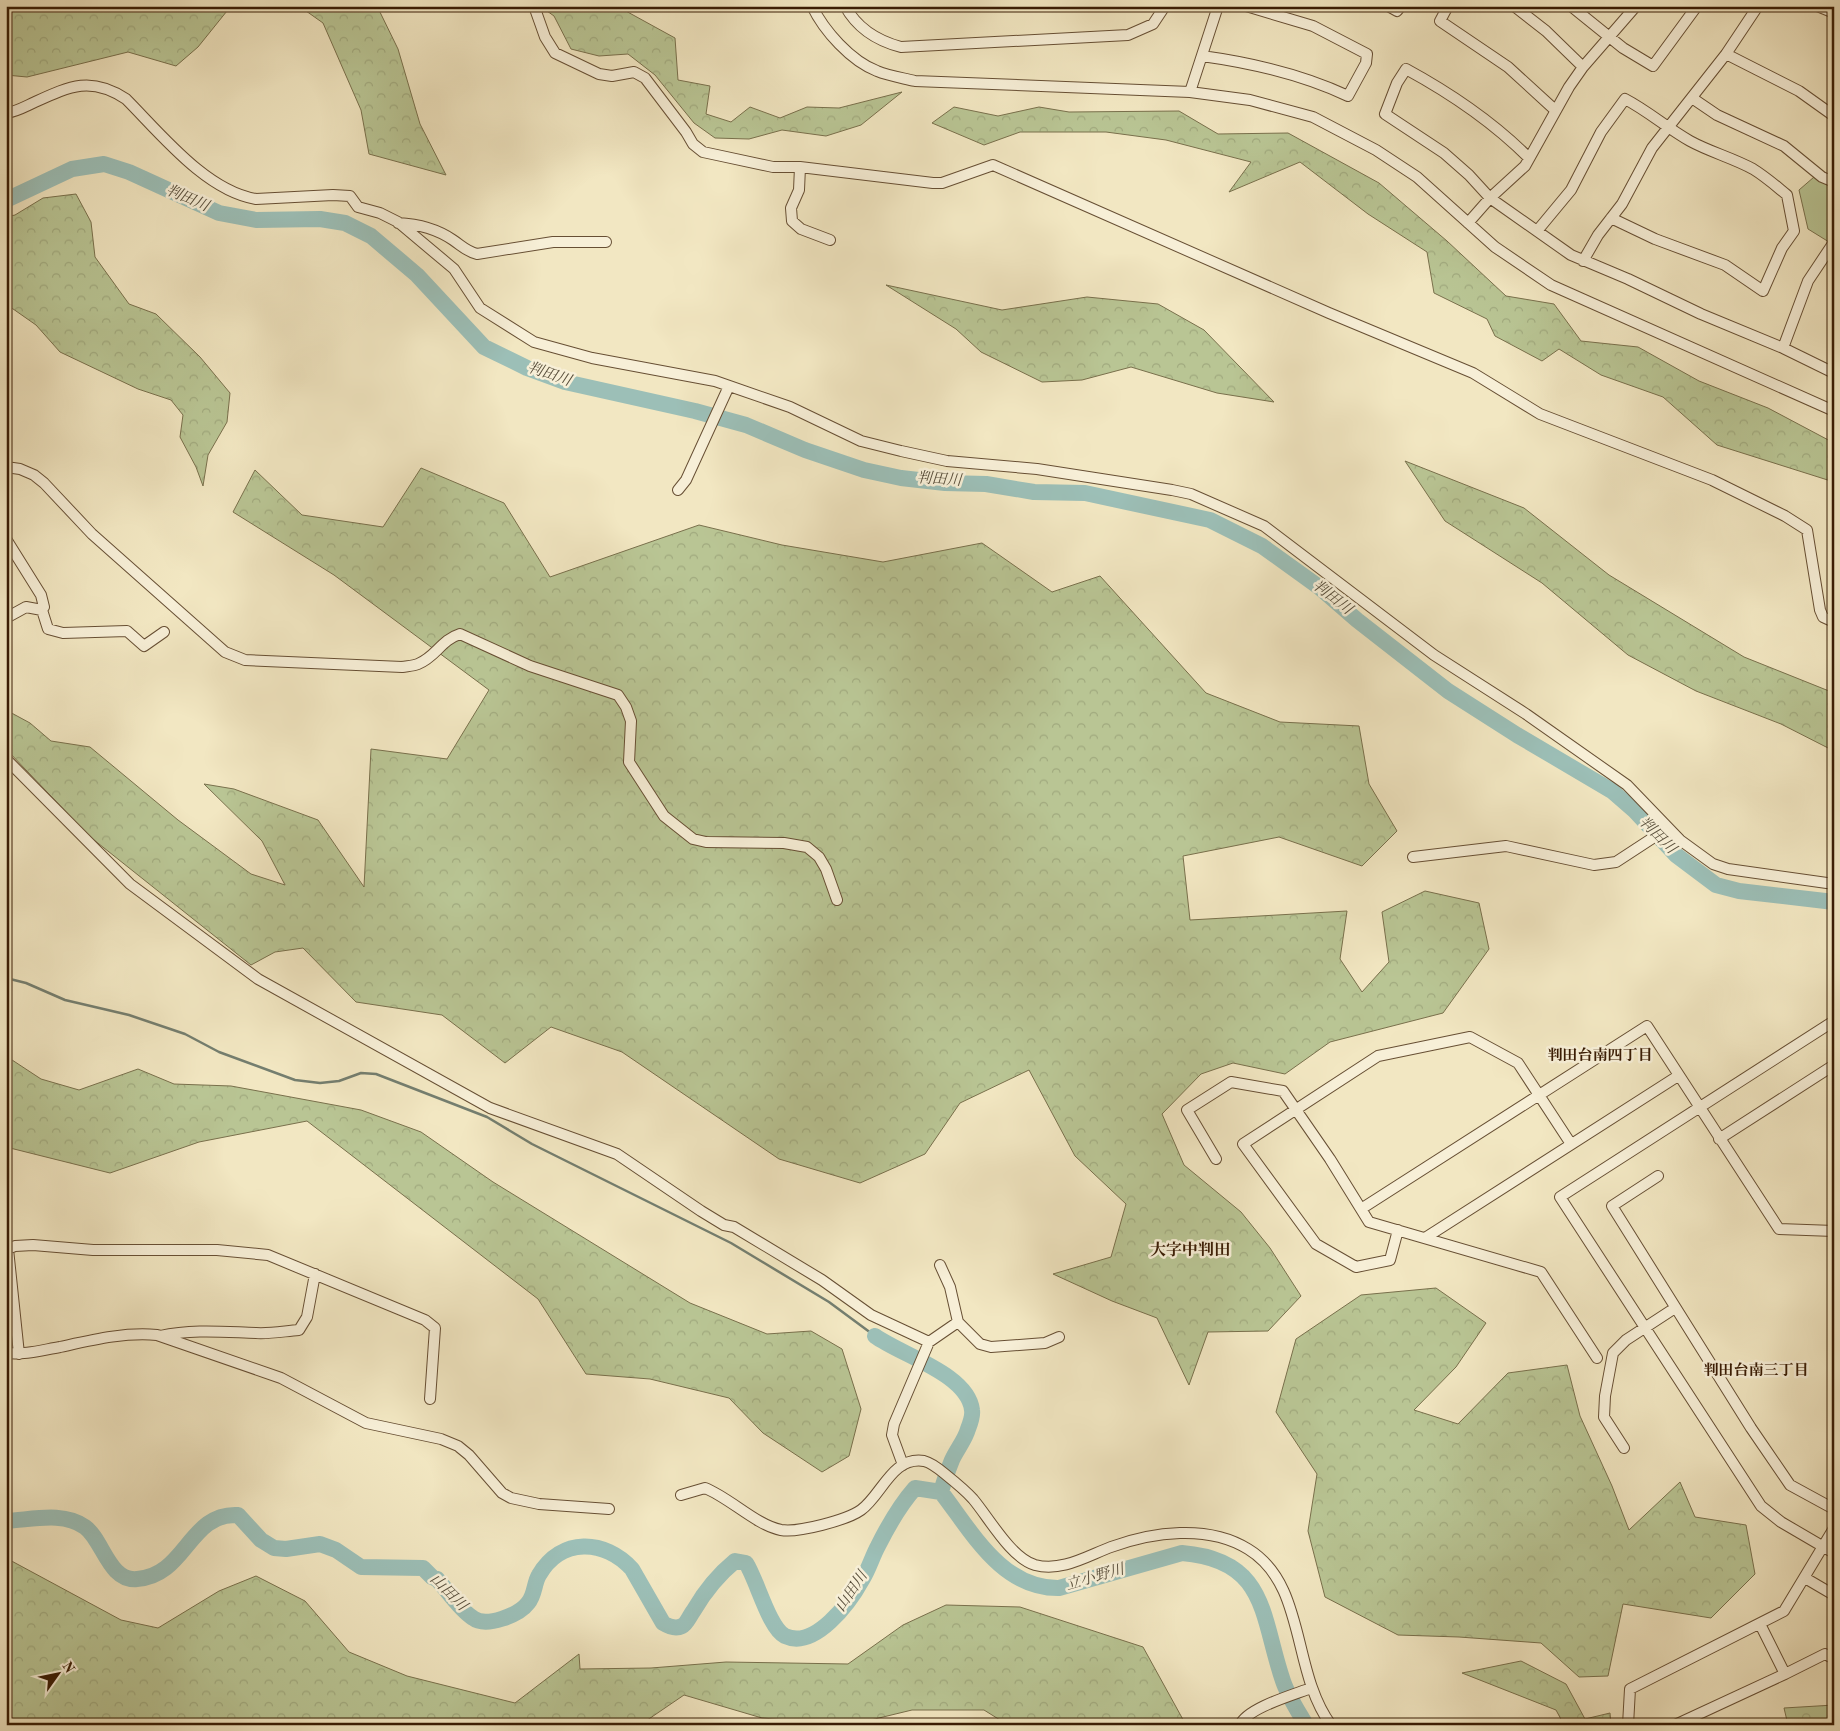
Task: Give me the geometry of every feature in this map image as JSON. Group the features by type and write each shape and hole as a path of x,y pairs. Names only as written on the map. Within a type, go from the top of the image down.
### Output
{"street":[{"path":"534,6 545,38 555,53 599,74 612,76 634,72 645,78 693,144 703,152 773,167 800,167 933,183 942,183 993,165 1473,373 1540,414 1712,480 1786,516 1807,530 1820,610 1823,617 1834,622"},
{"path":"812,6 827,33 858,60 876,71 915,81 1190,92 1250,100 1313,117 1376,150 1417,177 1495,247 1551,285 1834,411"},
{"path":"845,6 859,26 886,43 901,47 1128,35 1153,24 1165,6"},
{"path":"1190,92 1218,6"},
{"path":"1202,56 1255,64 1292,74 1318,82 1348,96 1366,62 1367,54 1313,26 1246,6"},
{"path":"1388,6 1397,11 1401,6"},
{"path":"1448,6 1440,21 1508,67 1555,110"},
{"path":"1514,6 1546,31 1583,67"},
{"path":"1571,6 1610,38 1639,59 1653,66 1697,6"},
{"path":"1468,223 1490,198 1525,166 1555,110 1583,67 1636,6"},
{"path":"1583,261 1622,204 1652,148 1726,54 1758,6"},
{"path":"1817,6 1834,13"},
{"path":"1726,54 1799,91 1834,116"},
{"path":"1529,158 1490,122 1438,86 1406,70 1397,83 1385,114 1444,153 1469,175 1490,198 1554,245 1583,261 1628,279 1701,314 1783,348 1834,373"},
{"path":"6,112 13,112 55,93 81,85 96,84 126,99 197,169 219,185 246,197 256,199 333,194 350,196 358,207 380,213 398,222 454,269 480,308 534,342 592,358 707,379 790,407 861,441 901,451 947,460 1037,468 1191,494 1264,526 1291,545 1434,655 1526,714 1627,785 1666,830 1713,864 1728,869 1834,884"},
{"path":"1692,98 1717,115 1784,146 1822,177 1834,182"},
{"path":"1537,231 1571,190 1601,132 1625,99 1652,114 1668,128 1711,151 1752,168 1787,195 1794,231 1782,248 1763,291 1725,265 1654,239 1611,218"},
{"path":"800,167 798,190 791,208 792,221 802,229 830,240"},
{"path":"398,222 416,224 438,232 454,240 464,250 477,254 553,242 606,242"},
{"path":"1783,348 1808,281 1834,242"},
{"path":"678,490 686,480 729,386"},
{"path":"6,466 27,472 44,483 99,540 233,657 245,660 402,667 418,664 430,656 448,638 460,634 530,666 618,695 626,707 631,721 629,762 664,816 693,839 706,842 784,843 807,847 819,857 826,869 837,900"},
{"path":"6,539 41,595 44,607 42,610 48,629 63,633 127,631 144,646 164,632"},
{"path":"6,618 26,607 42,610"},
{"path":"6,760 130,884 258,978 490,1108 617,1154 686,1202 822,1280 871,1315 929,1342"},
{"path":"1413,858 1506,846 1585,864 1607,864 1616,862 1666,830"},
{"path":"1834,1021 1698,1106 1560,1197 1761,1506 1781,1522 1834,1553"},
{"path":"1361,1209 1647,1026 1779,1229 1834,1231"},
{"path":"1398,1230 1390,1260 1356,1267 1316,1244 1243,1144 1378,1056 1470,1037 1518,1063 1571,1144"},
{"path":"1719,1138 1834,1065"},
{"path":"1425,1238 1678,1076"},
{"path":"1216,1159 1187,1110 1231,1082 1283,1091 1369,1222 1542,1272 1597,1358"},
{"path":"1658,1176 1612,1206 1675,1308 1790,1485 1834,1508"},
{"path":"19,1354 8,1249 15,1246 33,1245 93,1250 217,1250 247,1252 282,1260 425,1320 435,1328 430,1399"},
{"path":"940,1265 950,1287 958,1322 980,1344 991,1347 1045,1343 1059,1337"},
{"path":"159,1336 207,1330 258,1333 299,1330 307,1317 315,1274"},
{"path":"1624,1448 1604,1417 1610,1364 1614,1354 1626,1340 1675,1308"},
{"path":"904,1465 892,1435 894,1424 929,1342 958,1322"},
{"path":"6,1353 19,1354 138,1333 159,1336 281,1378 366,1423 441,1439 458,1446 469,1455 502,1493 511,1498 539,1504 609,1509"},
{"path":"680,1495 705,1488 765,1523 780,1530 792,1531 852,1515 863,1508 892,1474 904,1465 925,1461 936,1466 972,1498 1005,1540 1021,1556 1034,1565 1052,1567 1072,1563 1112,1547 1159,1534 1183,1532 1225,1540 1246,1547 1263,1560 1277,1576 1294,1619 1311,1688 1331,1725"},
{"path":"1628,1725 1630,1689 1784,1611 1834,1528"},
{"path":"1805,1578 1834,1595"},
{"path":"1760,1624 1785,1674"},
{"path":"1675,1725 1825,1654 1834,1659"},
{"path":"1240,1725 1242,1720 1258,1710 1311,1688"}],"green space":[{"path":"6,6 231,6 198,47 176,66 128,52 27,77 6,75"},
{"path":"299,6 377,6 398,49 420,124 446,175 369,154 361,110 323,23"},
{"path":"540,6 625,6 624,10 675,38 678,80 710,86 706,114 731,122 750,107 780,118 807,107 839,108 902,92 861,125 826,136 782,130 749,139 715,138 694,123 655,75 628,54 599,56 571,49 554,16"},
{"path":"954,107 998,116 1039,107 1069,112 1179,111 1218,134 1288,133 1379,183 1447,241 1506,296 1554,304 1581,341 1638,347 1699,381 1768,408 1834,443 1834,482 1717,445 1663,397 1601,375 1559,349 1542,361 1495,336 1487,319 1434,293 1427,252 1368,214 1300,162 1229,192 1251,162 1166,140 1106,132 1020,132 984,145 932,123"},
{"path":"1814,177 1834,186 1834,238 1829,242 1808,229 1799,190"},
{"path":"76,194 91,222 95,257 129,304 156,314 200,357 230,393 227,422 208,455 203,486 196,467 180,437 183,415 171,400 138,389 60,352 36,325 6,304 6,217 15,215 43,198"},
{"path":"886,285 1002,310 1087,297 1158,304 1204,330 1274,402 1217,393 1131,367 1082,380 1042,382 981,352 956,329"},
{"path":"1405,461 1524,508 1609,575 1744,657 1834,693 1834,751 1781,724 1696,691 1628,655 1542,583 1445,521"},
{"path":"421,468 504,503 550,577 699,525 782,545 883,562 982,543 1052,592 1100,576 1206,693 1280,722 1359,726 1369,784 1397,831 1362,866 1279,837 1183,856 1190,920 1347,911 1340,959 1362,992 1389,962 1382,912 1425,891 1479,903 1489,949 1443,1013 1330,1042 1285,1074 1233,1063 1201,1074 1162,1114 1184,1165 1241,1212 1270,1248 1301,1296 1268,1331 1208,1332 1189,1385 1157,1318 1112,1301 1053,1274 1111,1257 1126,1204 1075,1156 1029,1070 960,1103 925,1154 860,1183 779,1159 622,1052 551,1027 505,1063 442,1015 356,1002 303,948 275,952 251,965 89,836 6,749 6,710 30,723 51,741 90,747 178,820 251,874 285,885 262,841 204,784 234,789 318,820 364,887 371,749 447,759 489,690 334,575 233,512 255,470 302,515 383,527"},
{"path":"6,1056 41,1079 79,1090 138,1069 174,1084 231,1086 361,1110 421,1132 493,1182 690,1303 767,1334 811,1331 842,1349 861,1409 849,1456 822,1472 763,1433 729,1398 650,1379 586,1374 538,1299 307,1121 199,1142 110,1173 6,1147"},
{"path":"1436,1288 1486,1323 1456,1367 1414,1410 1458,1424 1508,1373 1567,1365 1580,1416 1612,1486 1629,1530 1680,1482 1695,1517 1746,1525 1755,1574 1711,1618 1623,1604 1608,1676 1579,1677 1541,1643 1398,1635 1325,1597 1308,1531 1317,1474 1276,1412 1296,1339 1361,1295"},
{"path":"6,1558 121,1620 158,1628 219,1591 256,1576 305,1601 349,1652 407,1676 515,1703 579,1654 580,1669 651,1668 726,1662 848,1664 903,1625 946,1605 1020,1607 1143,1647 1186,1725 1008,1725 984,1710 912,1710 850,1725 762,1718 684,1695 640,1725 6,1725"},
{"path":"1521,1661 1566,1684 1585,1719 1610,1713 1611,1725 1564,1725 1556,1710 1462,1673"},
{"path":"1834,1705 1834,1725 1788,1725 1784,1708"}],"waterway":[{"name":"判田川","path":"6,200 72,169 104,164 129,172 219,213 256,220 320,219 345,223 371,236 417,275 484,347 527,368 565,382 695,411 746,425 805,450 864,470 901,478 945,483 986,484 1034,492 1085,493 1210,520 1262,546 1319,587 1357,620 1448,691 1517,735 1612,791 1635,811 1676,855 1716,885 1739,891 1834,902"},
{"path":"6,978 26,983 65,1000 129,1015 185,1034 219,1052 295,1080 320,1083 339,1081 361,1073 376,1074 487,1117 532,1144 731,1243 829,1302 875,1336"},
{"name":"立小野川","path":"875,1336 946,1376 959,1386 968,1397 972,1410 971,1420 965,1437 952,1460 941,1492"},
{"name":"山田川","path":"6,1521 57,1518 76,1522 91,1533 107,1559 120,1574 127,1578 137,1579 153,1575 167,1567 208,1523 222,1517 238,1515 261,1540 274,1548 286,1549 320,1544 336,1550 361,1567 423,1568 432,1577 437,1579 458,1605 468,1614 479,1621 486,1622 502,1619 524,1608 530,1600 537,1578 548,1563 559,1554 571,1548 584,1546 597,1548 621,1559 632,1569 663,1623 672,1627 684,1625 712,1584 735,1561 746,1563 769,1614 779,1631 785,1636 796,1639 808,1636 830,1622 849,1600 864,1576 890,1523 915,1488 941,1492"},
{"name":"立小野川","path":"941,1492 990,1555 1005,1569 1021,1579 1039,1586 1059,1588 1182,1553 1210,1558 1231,1567 1246,1580 1256,1596 1264,1614 1285,1687 1306,1725"}],"district":[{"name":"判田台南四丁目","path":"1600,1056"},
{"name":"大字中判田","path":"1190,1251"},
{"name":"判田台南三丁目","path":"1756,1371"}]}
